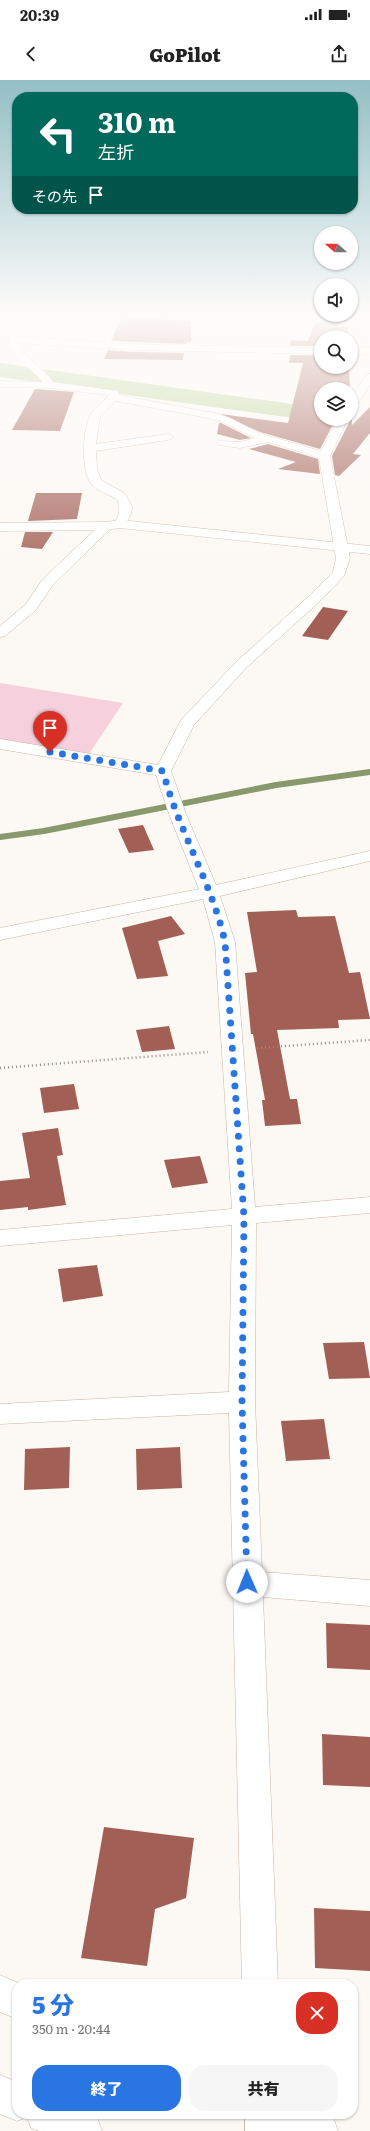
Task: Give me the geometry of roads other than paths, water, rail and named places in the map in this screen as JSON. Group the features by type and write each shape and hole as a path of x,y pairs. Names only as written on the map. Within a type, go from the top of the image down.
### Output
{"street":[{"path":"102,408 95,418 91,448 91,472 97,483 121,496 124,503 123,519 120,524"},
{"path":"171,408 210,415 226,420 268,439 324,456"},
{"path":"260,1979 242,1402 244,1217 225,942 219,914 173,806 163,771 187,723 241,664 312,600 339,572 343,558 324,456 339,426"},
{"path":"91,448 168,437"},
{"path":"223,443 240,445 268,439"},
{"path":"0,527 106,526 120,524 370,550"},
{"path":"0,633 31,607 47,583 106,526"},
{"path":"0,744 163,771"},
{"path":"0,934 370,856"},
{"path":"0,1238 244,1217 370,1204"},
{"path":"0,1414 242,1402"},
{"path":"247,1582 370,1593"},
{"path":"0,1993 12,1999"},
{"path":"0,2094 12,2100"},
{"path":"56,2119 83,2131"},
{"path":"264,2119 264,2131"},
{"path":"291,2119 319,2131"}],"waterway":[{"path":"269,408 314,414"},
{"path":"0,837 44,831 276,785 370,772"}]}
